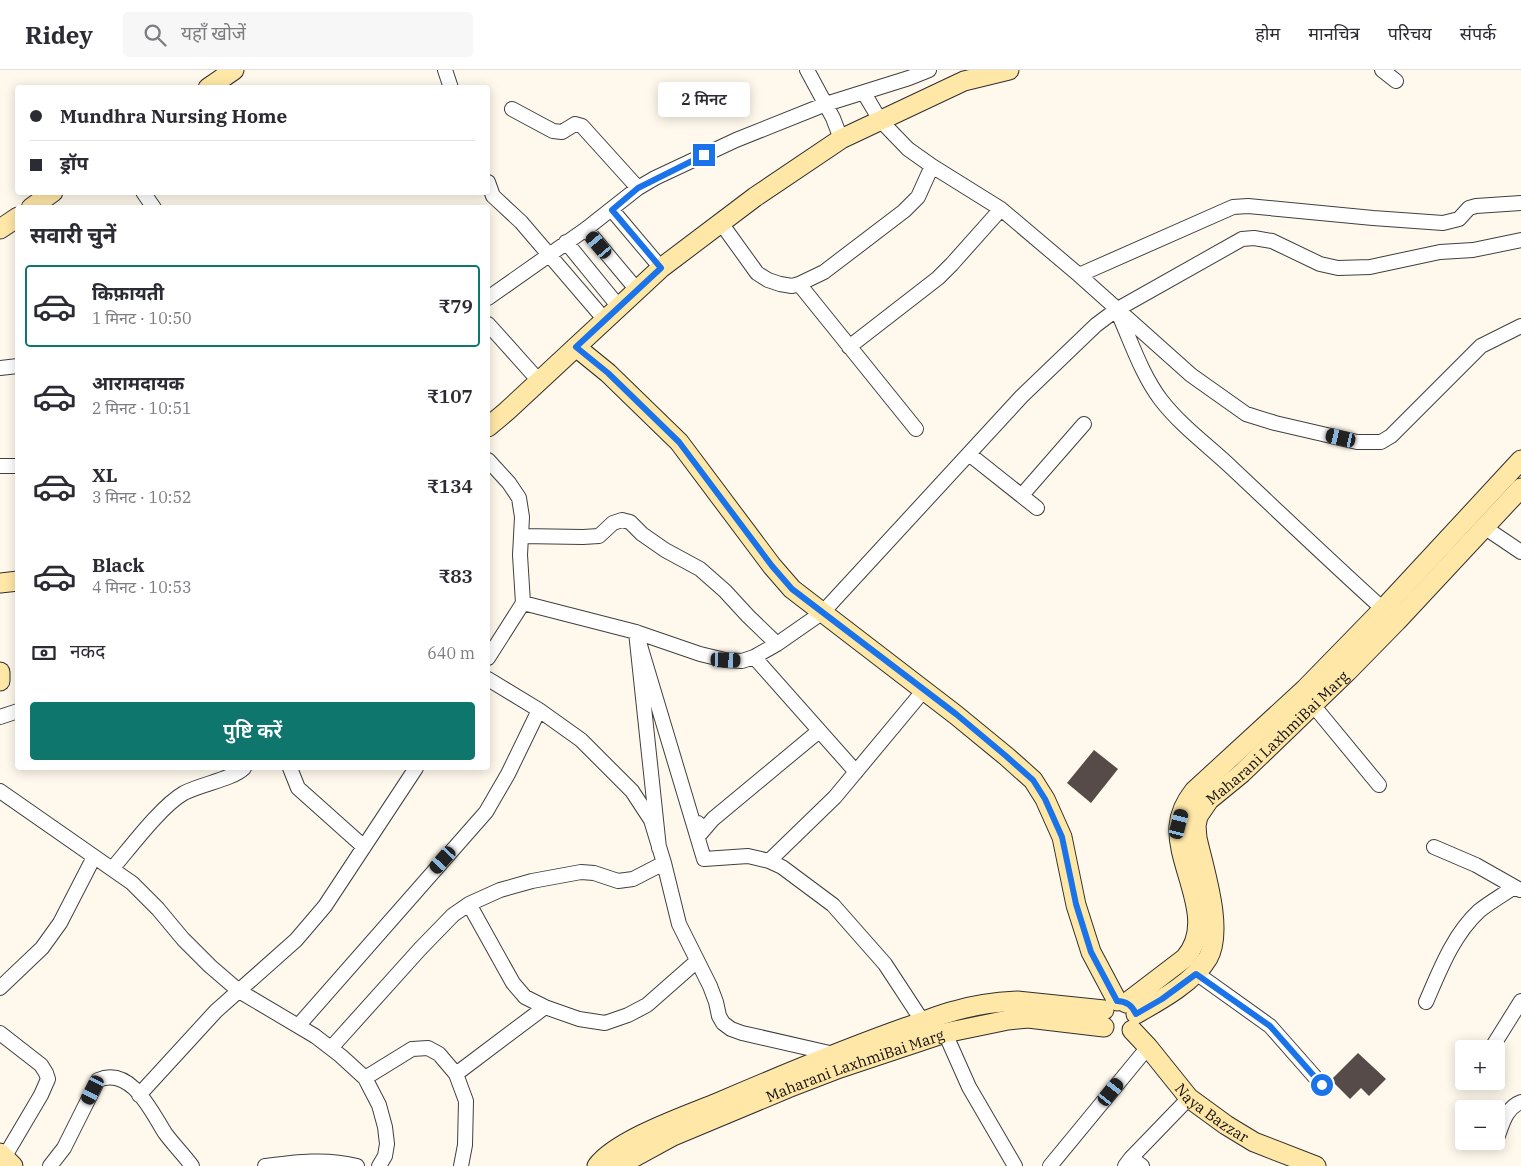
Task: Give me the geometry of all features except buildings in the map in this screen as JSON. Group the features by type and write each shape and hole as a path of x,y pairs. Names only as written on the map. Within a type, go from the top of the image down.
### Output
{"main road":[{"path":"212,85 234,70"},
{"path":"490,425 661,268 755,197 842,139 880,120 964,81 1009,70"},
{"path":"36,205 49,195"},
{"path":"0,229 15,219"},
{"name":"Naya Bazzar","path":"576,347 608,373 679,442 772,566 792,589 924,690 1033,780 1045,799 1062,837 1076,904 1091,952 1120,1014 1189,1098 1226,1125 1254,1142 1316,1166"},
{"path":"597,1166 618,1147 834,1054 955,1011 1005,1002 1030,1002 1120,1014 1185,958 1195,942 1197,923 1195,903 1178,837 1179,824 1187,800 1194,791 1305,689 1383,609 1521,460"},
{"name":"Maharani LaxhmiBai Marg","path":"622,1165 673,1136 788,1088 840,1068 945,1033 1008,1020 1120,1014 1162,999 1196,974 1211,951 1214,920 1197,838 1196,826 1198,816 1209,800 1242,773 1397,621 1521,488"},
{"path":"0,583 15,581"},
{"path":"0,672 0,681"}],"street":[{"path":"445,70 450,85"},
{"path":"807,70 826,104 842,139"},
{"path":"490,297 566,242 586,230 638,188 736,140 826,104 929,70"},
{"path":"1382,70 1396,81"},
{"path":"864,93 880,120 908,149 1001,209 1191,375 1246,414 1275,424 1357,442 1381,442 1391,436 1481,346 1521,326"},
{"path":"512,109 553,132 562,132 575,124 582,126 638,188"},
{"path":"721,223 757,274 768,280 792,286 824,272 904,211 918,197 932,166"},
{"path":"490,188 493,196 521,222 604,320"},
{"path":"1079,276 1233,207 1248,206 1443,223 1459,219 1469,208 1476,206 1521,202"},
{"path":"849,347 938,278 1001,209"},
{"path":"612,210 661,268"},
{"path":"586,230 637,290"},
{"path":"523,603 636,632 700,654 726,660 742,661 754,657 777,644 823,612 1022,396 1096,325 1116,310 1242,239 1254,238 1272,241 1312,260 1338,268 1370,266 1440,252 1473,250 1521,240"},
{"path":"566,242 619,307"},
{"path":"799,284 916,430"},
{"path":"1116,310 1146,377 1161,400 1181,424 1231,467 1303,537 1383,609"},
{"path":"490,326 539,382"},
{"path":"0,368 15,366"},
{"path":"1022,495 1084,424"},
{"path":"969,454 1037,508"},
{"path":"490,462 509,483 519,498 522,516 520,555 523,603 490,655"},
{"path":"0,466 15,466"},
{"path":"521,536 599,536 613,524 622,520 630,522 642,534 665,550 700,570 725,591 777,644"},
{"path":"1484,527 1521,552"},
{"path":"636,632 702,833 713,819 820,731"},
{"path":"636,632 659,848"},
{"path":"636,632 704,858 748,856 769,861 782,867 833,905 885,964 923,1022"},
{"path":"754,657 856,772"},
{"path":"490,680 539,710 580,740 632,791 651,820 679,924 710,986 723,1024 742,1033 834,1054"},
{"path":"769,861 834,797 924,690"},
{"path":"1313,705 1379,785"},
{"path":"298,1026 486,812 508,774 539,710"},
{"path":"0,717 15,712"},
{"path":"112,870 170,803 201,785 231,776 241,770"},
{"path":"291,770 298,788 364,847"},
{"path":"139,1095 216,1011 296,940 325,906 415,770"},
{"path":"0,791 132,883 158,909 183,939 239,991 331,1048 365,1078 379,1105 385,1127 387,1144 385,1156 379,1166"},
{"path":"1434,847 1476,865 1518,888"},
{"path":"0,988 42,948 60,923 94,857"},
{"path":"331,1048 420,949 453,915 469,904 500,890 532,881 581,872 594,873 618,881 633,879 664,863"},
{"path":"1426,1002 1448,951 1461,933 1479,911 1518,888"},
{"path":"469,904 513,983 525,997 579,1019 604,1023 628,1014 647,1004 697,961"},
{"path":"1196,974 1270,1026 1322,1085"},
{"path":"1497,1040 1521,1001"},
{"path":"456,1074 545,1006"},
{"path":"0,1033 41,1065 48,1079 6,1158"},
{"path":"945,1033 968,1087 1014,1166"},
{"path":"1050,1166 1148,1047"},
{"path":"365,1078 412,1049 428,1048 439,1054 456,1074 466,1101 465,1145 461,1166"},
{"path":"50,1166 64,1148 98,1080 107,1076 118,1078 129,1084 146,1102 166,1134 192,1166"},
{"path":"1142,1166 1128,1162 1189,1098"},
{"path":"1505,1118 1508,1110 1514,1104 1521,1102"},
{"path":"265,1166 302,1161 342,1162 357,1166"}],"route":[{"path":"704,155 638,188 612,210 661,268 576,347 608,373 679,442 698,470 792,589 956,714 1033,780 1045,799 1062,837 1076,904 1091,952 1117,1001 1122,1001 1131,1006 1136,1014 1162,999 1196,974 1256,1014 1270,1026 1322,1085"}]}
